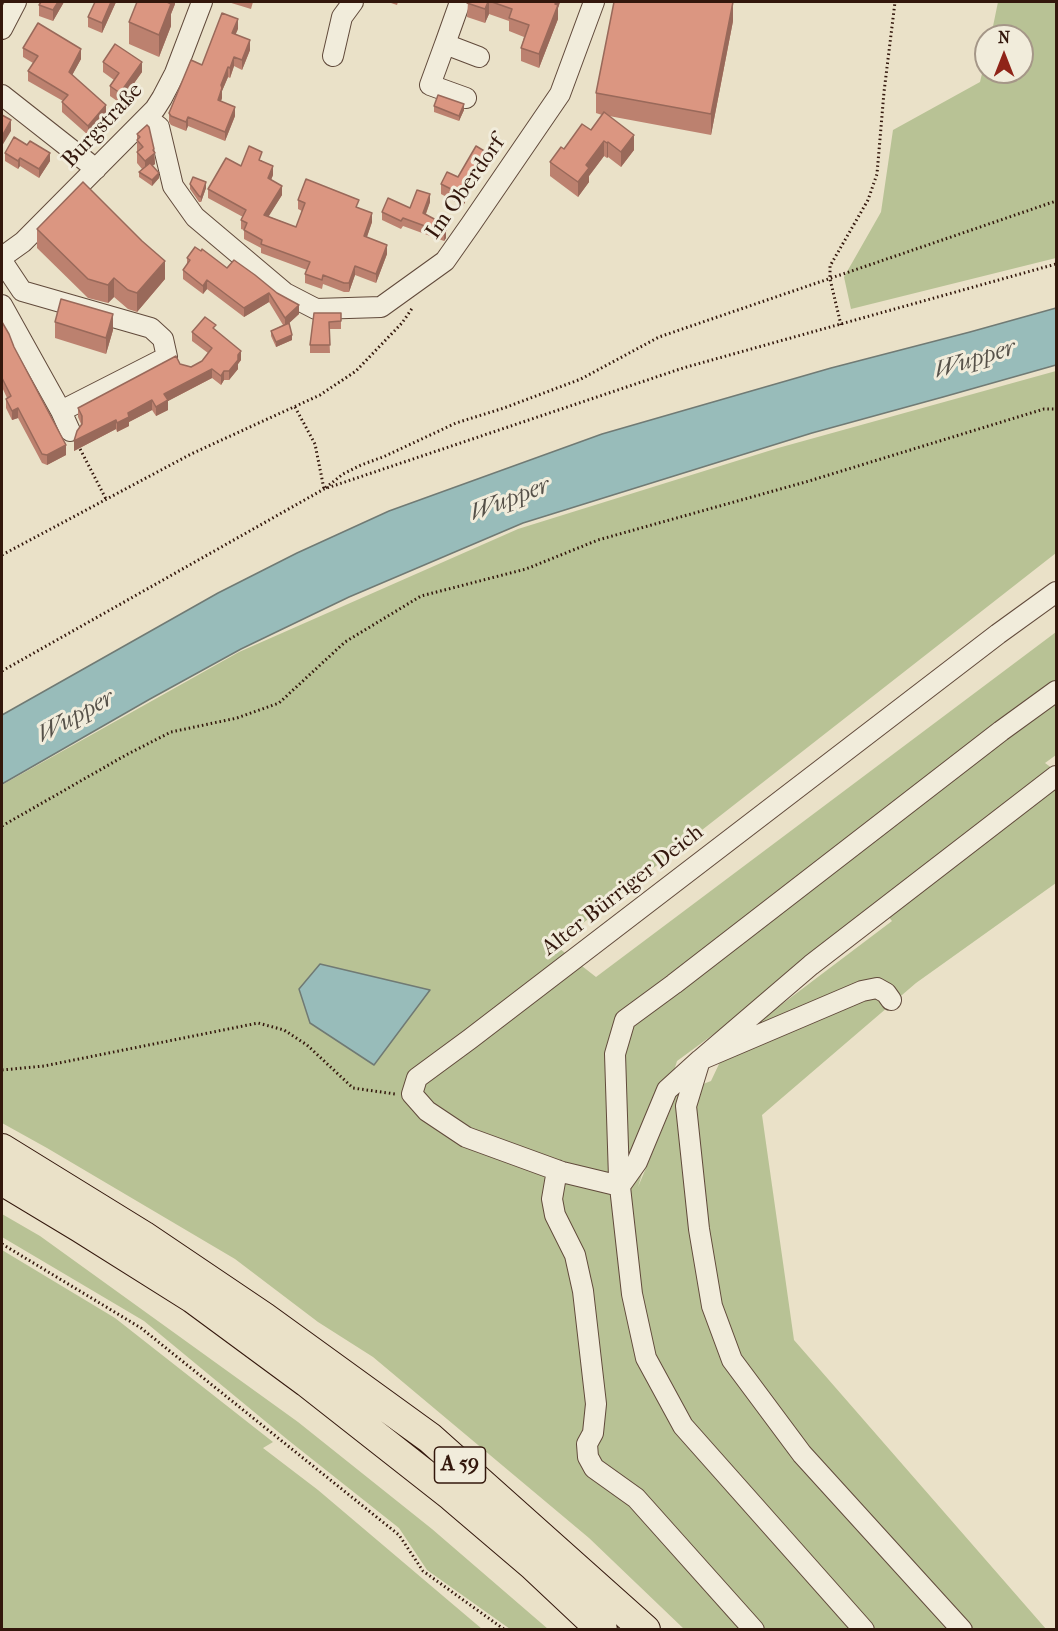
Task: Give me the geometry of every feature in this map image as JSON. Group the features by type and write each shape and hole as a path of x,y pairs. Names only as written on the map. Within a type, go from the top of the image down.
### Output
{"highway":[{"name":"A 59","path":"2,1149 162,1249 263,1317 430,1438 645,1629"},
{"name":"A 59","path":"2,1180 81,1227 193,1299 307,1382 452,1496 533,1565 602,1629"}],"street":[{"path":"2,29 16,2"},
{"name":"Burgstraße","path":"2,259 23,242 147,118 162,98 175,73 202,2"},
{"path":"333,56 342,17 354,2"},
{"path":"460,2 430,85 466,98"},
{"name":"Im Oberdorf","path":"147,118 159,127 173,186 195,217 285,293 316,309 381,307 445,261 471,224 560,94 594,2"},
{"path":"445,44 479,57"},
{"path":"2,95 96,169"},
{"path":"2,259 22,291 151,328 163,339 166,357 61,411"},
{"path":"2,305 70,431"},
{"name":"Alter Bürriger Deich","path":"412,1094 417,1078 1056,592"},
{"path":"864,1629 683,1426 646,1358 632,1294 620,1186 615,1054 625,1020 1056,691"},
{"path":"620,1186 637,1162 666,1090 811,965 1056,776"},
{"path":"700,1060 862,991 877,988 886,993 891,1000"},
{"path":"700,1060 686,1106 688,1128 699,1229 712,1306 732,1360 802,1454 962,1629"},
{"path":"412,1094 427,1111 466,1137 557,1170 620,1186"},
{"path":"557,1170 552,1199 555,1215 575,1255 583,1290 595,1392 593,1433 587,1444 588,1457 594,1468 636,1498 754,1629"}],"path":[{"path":"841,325 830,279 830,266 868,200 877,174 895,2"},
{"path":"2,671 324,489 343,474 361,465 456,423 581,379 659,337 1056,201"},
{"path":"324,489 683,368 1056,264"},
{"path":"2,555 191,454 320,395 356,371 402,323 414,305"},
{"path":"295,407 315,444 324,489"},
{"path":"2,826 171,732 237,718 279,703 345,642 421,596 526,569 598,540 809,482 1044,409 1056,409"},
{"path":"70,431 106,499"},
{"path":"2,1070 44,1066 258,1023 284,1030 307,1045 353,1088 392,1094 412,1094"},
{"path":"2,1244 141,1328 399,1535 423,1571 505,1629"}],"green space":[{"path":"998,2 1056,2 1056,258 851,309 844,277 881,212 893,130 976,84 1034,84 1034,24 993,24"},
{"path":"1056,371 1056,553 555,945 596,977 1056,632 1056,755 1045,763 1056,771 1056,883 916,983 762,1115 794,1340 1046,1629 684,1629 589,1538 373,1357 318,1322 235,1259 2,1123 2,785 239,652 518,529 778,448","holes":["993,724 1008,736 863,850 857,832","883,910 892,921 728,1045 711,1081 677,1094 638,1187 677,1061"]},
{"path":"2,1214 40,1236 298,1422 432,1529 548,1629 510,1629 427,1570 399,1528 144,1321 2,1237"},
{"path":"2,1250 115,1318 273,1442 263,1448 318,1490 482,1629 2,1629"}],"water":[{"name":"Wupper","path":"1056,308 1056,365 812,433 523,523 349,597 241,649 2,784 2,715 218,593 297,553 389,511 602,434 831,368"},
{"path":"320,964 430,990 374,1065 310,1023 299,989"}],"building":[{"path":"41,2 58,2 53,10 39,5"},
{"path":"95,2 111,2 102,23 88,17"},
{"path":"137,2 171,4 159,35 129,22"},
{"path":"468,2 488,2 485,9"},
{"path":"492,2 556,2 555,4 558,5 539,54 521,48 529,25 509,18 512,9"},
{"path":"614,2 733,2 711,114 596,93"},
{"path":"222,13 238,19 232,33 250,40 242,60 234,57 221,85 218,100 235,107 225,132 188,117 186,122 169,113 191,60 202,65"},
{"path":"38,23 81,49 69,72 106,105 88,126 62,102 68,95 28,71 38,56 23,48"},
{"path":"115,44 142,62 120,93 110,86 119,73 103,62"},
{"path":"438,95 464,104 459,116 434,106"},
{"path":"604,112 634,135 621,152 604,141 586,165 589,168 578,182 550,162 561,147 564,149 582,124 591,130"},
{"path":"2,115 11,120 2,136"},
{"path":"147,125 155,153 145,161 137,152 143,147 137,140 140,137 137,134"},
{"path":"14,137 27,145 30,141 50,153 39,169 20,158 18,161 5,153"},
{"path":"249,146 262,152 259,160 273,166 268,178 282,186 264,215 296,227 305,203 298,200 306,179 359,200 356,207 372,213 364,236 387,245 376,274 355,266 349,283 323,275 322,280 305,274 310,262 261,244 262,240 244,230 247,223 241,220 246,210 208,189 226,158 241,166"},
{"path":"476,146 486,152 463,195 441,184 447,172 458,177"},
{"path":"150,163 159,173 152,180 139,172"},
{"path":"193,177 206,182 201,197 190,184"},
{"path":"83,182 165,261 137,293 128,290 114,278 108,285 88,279 37,229"},
{"path":"417,190 430,194 423,213 438,221 437,224 446,230 444,233 403,218 401,221 382,212 388,198 410,208"},
{"path":"195,247 201,251 202,249 227,268 234,260 277,293 299,305 285,318 269,293 244,308 207,280 203,286 183,270 190,260 187,258"},
{"path":"61,299 113,314 106,338 55,322"},
{"path":"314,313 341,313 341,321 329,322 330,345 310,345"},
{"path":"205,317 216,325 213,328 241,351 238,360 229,371 224,371 221,376 212,369 164,394 168,400 156,407 152,400 128,413 129,417 117,423 116,420 74,441 82,424 82,416 78,408 176,356 180,364 191,367 202,361 212,348 192,332"},
{"path":"2,322 66,445 47,455 42,454 18,408 12,411 6,399 11,396 2,378"},
{"path":"289,323 292,335 276,342 271,331"}]}
